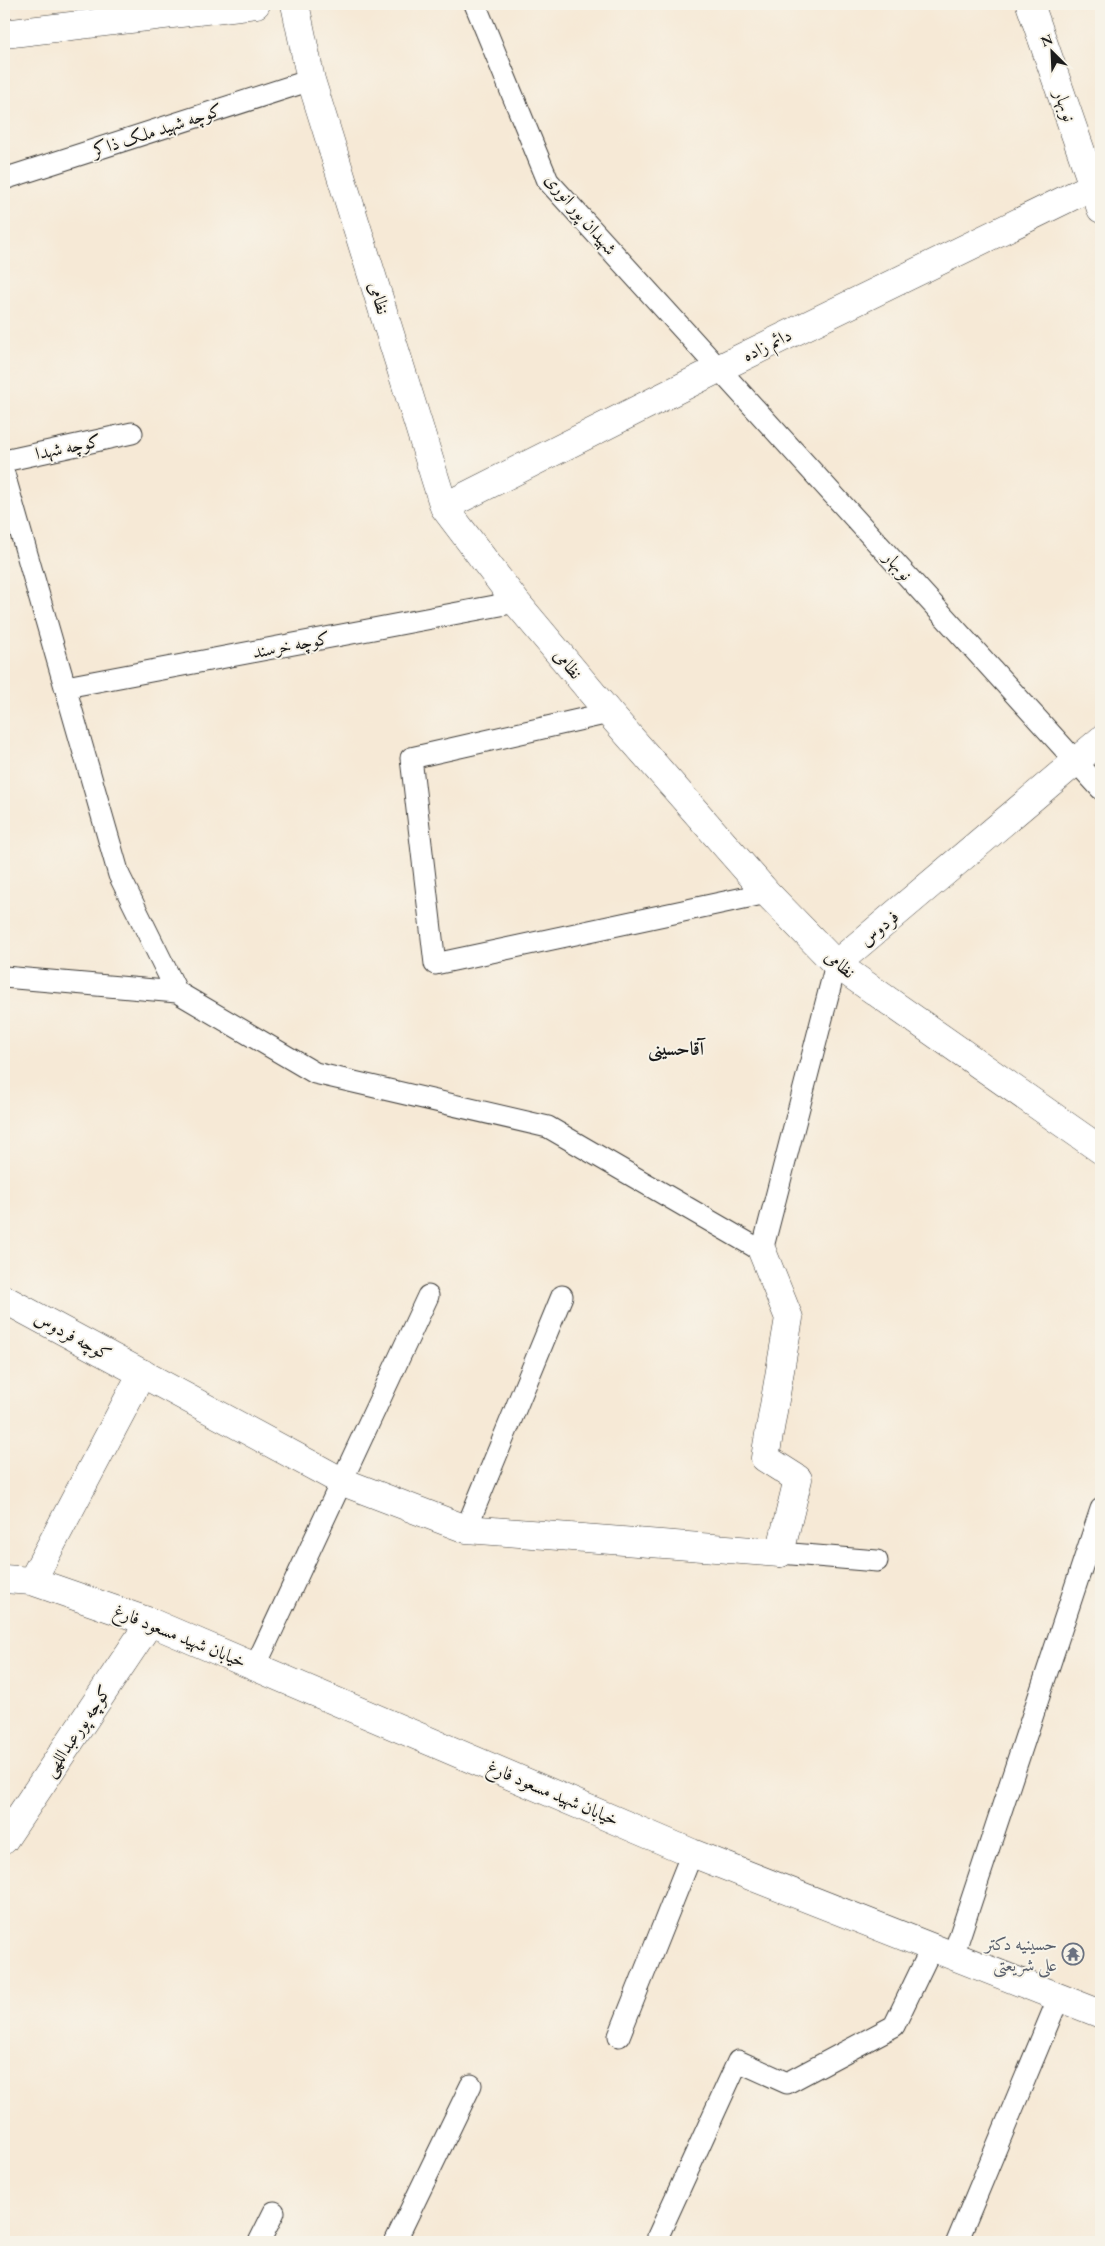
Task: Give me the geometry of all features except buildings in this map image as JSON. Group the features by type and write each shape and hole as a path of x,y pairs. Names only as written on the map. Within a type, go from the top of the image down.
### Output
{"street":[{"path":"4,34 102,13 256,4"},
{"name":"نظامی","path":"295,4 311,80 444,507 516,602 609,713 767,893 836,964 1101,1150"},
{"name":"نوبهار","path":"1030,4 1097,198"},
{"name":"دائم زاده","path":"444,507 720,368 1097,198"},
{"name":"فردوس","path":"836,964 1101,740"},
{"path":"762,1251 789,1318 765,1458 798,1479 780,1553"},
{"name":"کوچه فردوس","path":"4,1299 343,1482 466,1529 780,1553"},
{"path":"32,1581 142,1373"},
{"name":"خیابان شهید مسعود فارغ","path":"4,1579 32,1581 150,1622 692,1852 1101,2014"},
{"name":"کوچه پورعبداللهی","path":"4,1840 150,1622"}],"lane":[{"name":"شهیدان پور انوری","path":"475,4 548,181 720,368"},
{"name":"کوچه شهید ملک ذاکر","path":"4,180 311,80"},
{"name":"نوبهار","path":"720,368 1101,789"},
{"name":"کوچه شهدا","path":"4,461 132,433"},
{"path":"4,474 118,875 177,992"},
{"name":"کوچه خرسند","path":"66,688 516,602"},
{"path":"609,713 411,758 435,964 767,893"},
{"path":"4,977 177,992 315,1073 548,1127 762,1251 836,964"},
{"path":"255,1667 343,1482 428,1296"},
{"path":"466,1529 562,1296"},
{"path":"658,2236 738,2062 787,2083 894,2026 943,1952 1094,1562 1101,1508"},
{"path":"780,1553 877,1561"},
{"path":"619,2036 692,1852"},
{"path":"956,2242 1059,1997"},
{"path":"394,2242 471,2085"},
{"path":"259,2242 274,2212"}],"place":[{"name":"حسینیه دکتر علی شریعتی","path":"1073,1954"}],"district":[{"name":"آقاحسینی","path":"676,1048"}]}
